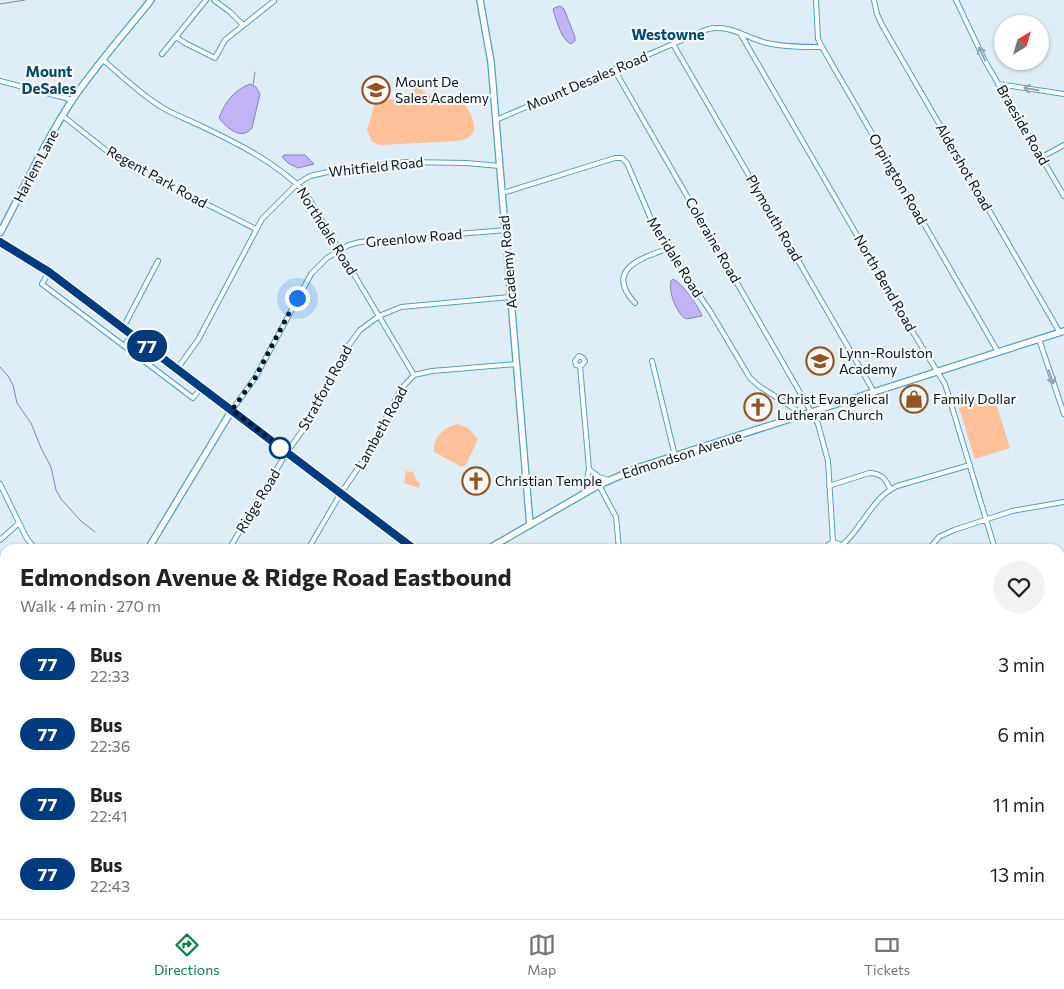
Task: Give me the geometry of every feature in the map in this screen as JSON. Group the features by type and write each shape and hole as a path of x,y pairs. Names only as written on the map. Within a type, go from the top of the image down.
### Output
{"main road":[{"name":"Harlem Lane","path":"0,233 73,100 102,60 151,0"},
{"name":"Academy Road","path":"480,0 491,62 530,525"},
{"path":"0,242 49,272 407,544"},
{"name":"Edmondson Avenue","path":"497,544 608,480 640,467 1063,332"},
{"path":"151,544 232,410"}],"street":[{"path":"162,54 206,0"},
{"path":"214,0 243,25"},
{"name":"Orpington Road","path":"816,0 818,39 822,47 998,352"},
{"name":"Aldershot Road","path":"874,0 882,25 1063,332"},
{"name":"Braeside Road","path":"956,0 998,84 1064,196"},
{"path":"176,37 215,58 225,40 274,1"},
{"name":"Mount Desales Road","path":"496,120 716,27 722,27 764,43 822,47"},
{"name":"North Bend Road","path":"740,33 945,384 994,544"},
{"name":"Plymouth Road","path":"673,44 874,392"},
{"name":"Northdale Road","path":"102,60 163,108 243,148 276,168 305,192 414,375"},
{"name":"Coleraine Road","path":"614,69 818,424 828,460 833,542"},
{"path":"0,81 73,100"},
{"path":"998,84 1064,94"},
{"name":"Regent Park Road","path":"63,116 117,159 256,229"},
{"path":"1042,157 1064,145"},
{"name":"Meridale Road","path":"503,193 615,158 622,158 626,163 653,225 667,249 710,311 750,378 759,386 804,414"},
{"name":"Whitfield Road","path":"177,369 198,340 256,229 272,208 297,184 310,176 328,172 404,162 450,162 500,166"},
{"name":"Greenlow Road","path":"232,410 255,378 306,282 318,266 339,250 354,244 374,240 506,230"},
{"path":"635,303 625,289 626,272 638,259 667,249"},
{"path":"123,328 158,261"},
{"path":"49,272 42,284 194,398 201,388"},
{"name":"Stratford Road","path":"287,452 307,424 353,339 360,330 379,316 411,305 511,297"},
{"path":"124,346 132,335"},
{"path":"1039,340 1064,414"},
{"path":"652,361 675,456"},
{"name":"Lambeth Road","path":"311,544 341,493 365,458 401,389 414,375 432,371 517,364"},
{"path":"580,366 589,469 584,493"},
{"name":"Ridge Road","path":"232,544 287,452"},
{"path":"844,544 890,489 970,465"},
{"path":"589,469 599,477 608,480"},
{"path":"830,486 874,473 886,480 890,489"},
{"path":"0,484 31,544"},
{"path":"599,485 616,517 619,544"},
{"path":"933,544 945,533 986,519 1012,511 1064,502"},
{"path":"0,540 19,523"},
{"path":"830,544 837,542 838,544"}],"shaded area":[{"path":"560,6 564,9 575,37 575,41 571,44 564,38 553,10"},
{"path":"250,84 256,87 260,94 252,128 248,132 234,132 219,118 231,97"},
{"path":"417,87 434,98 457,97 462,99 474,124 472,134 458,141 380,145 372,142 367,130 375,103 379,100 401,99"},
{"path":"284,155 305,155 314,164 298,168 288,163 282,157"},
{"path":"673,279 690,296 702,316 686,319 679,312 670,286"},
{"path":"994,397 1010,448 975,459 959,408"},
{"path":"458,424 468,428 478,439 466,465 462,467 434,452 437,437 444,430"},
{"path":"406,471 413,472 416,480 420,483 419,488 404,483"}],"waterway":[{"path":"0,4 25,0"},
{"path":"253,85 255,72"},
{"path":"0,367 13,385 17,403 31,423 51,467 56,490 61,499 81,521 95,532"}],"bus line":[{"name":"77","path":"0,242 49,272 407,544"}],"place":[{"name":"Mount De Sales Academy","path":"376,90"},
{"name":"Lynn-Roulston Academy","path":"820,361"},
{"name":"Family Dollar","path":"914,399"},
{"name":"Christ Evangelical Lutheran Church","path":"758,407"},
{"name":"Christian Temple","path":"476,481"}],"district":[{"name":"Westowne","path":"668,35"},
{"name":"Mount DeSales","path":"49,80"}],"route":[{"path":"280,448 287,452 232,410 255,378 297,298"}]}
